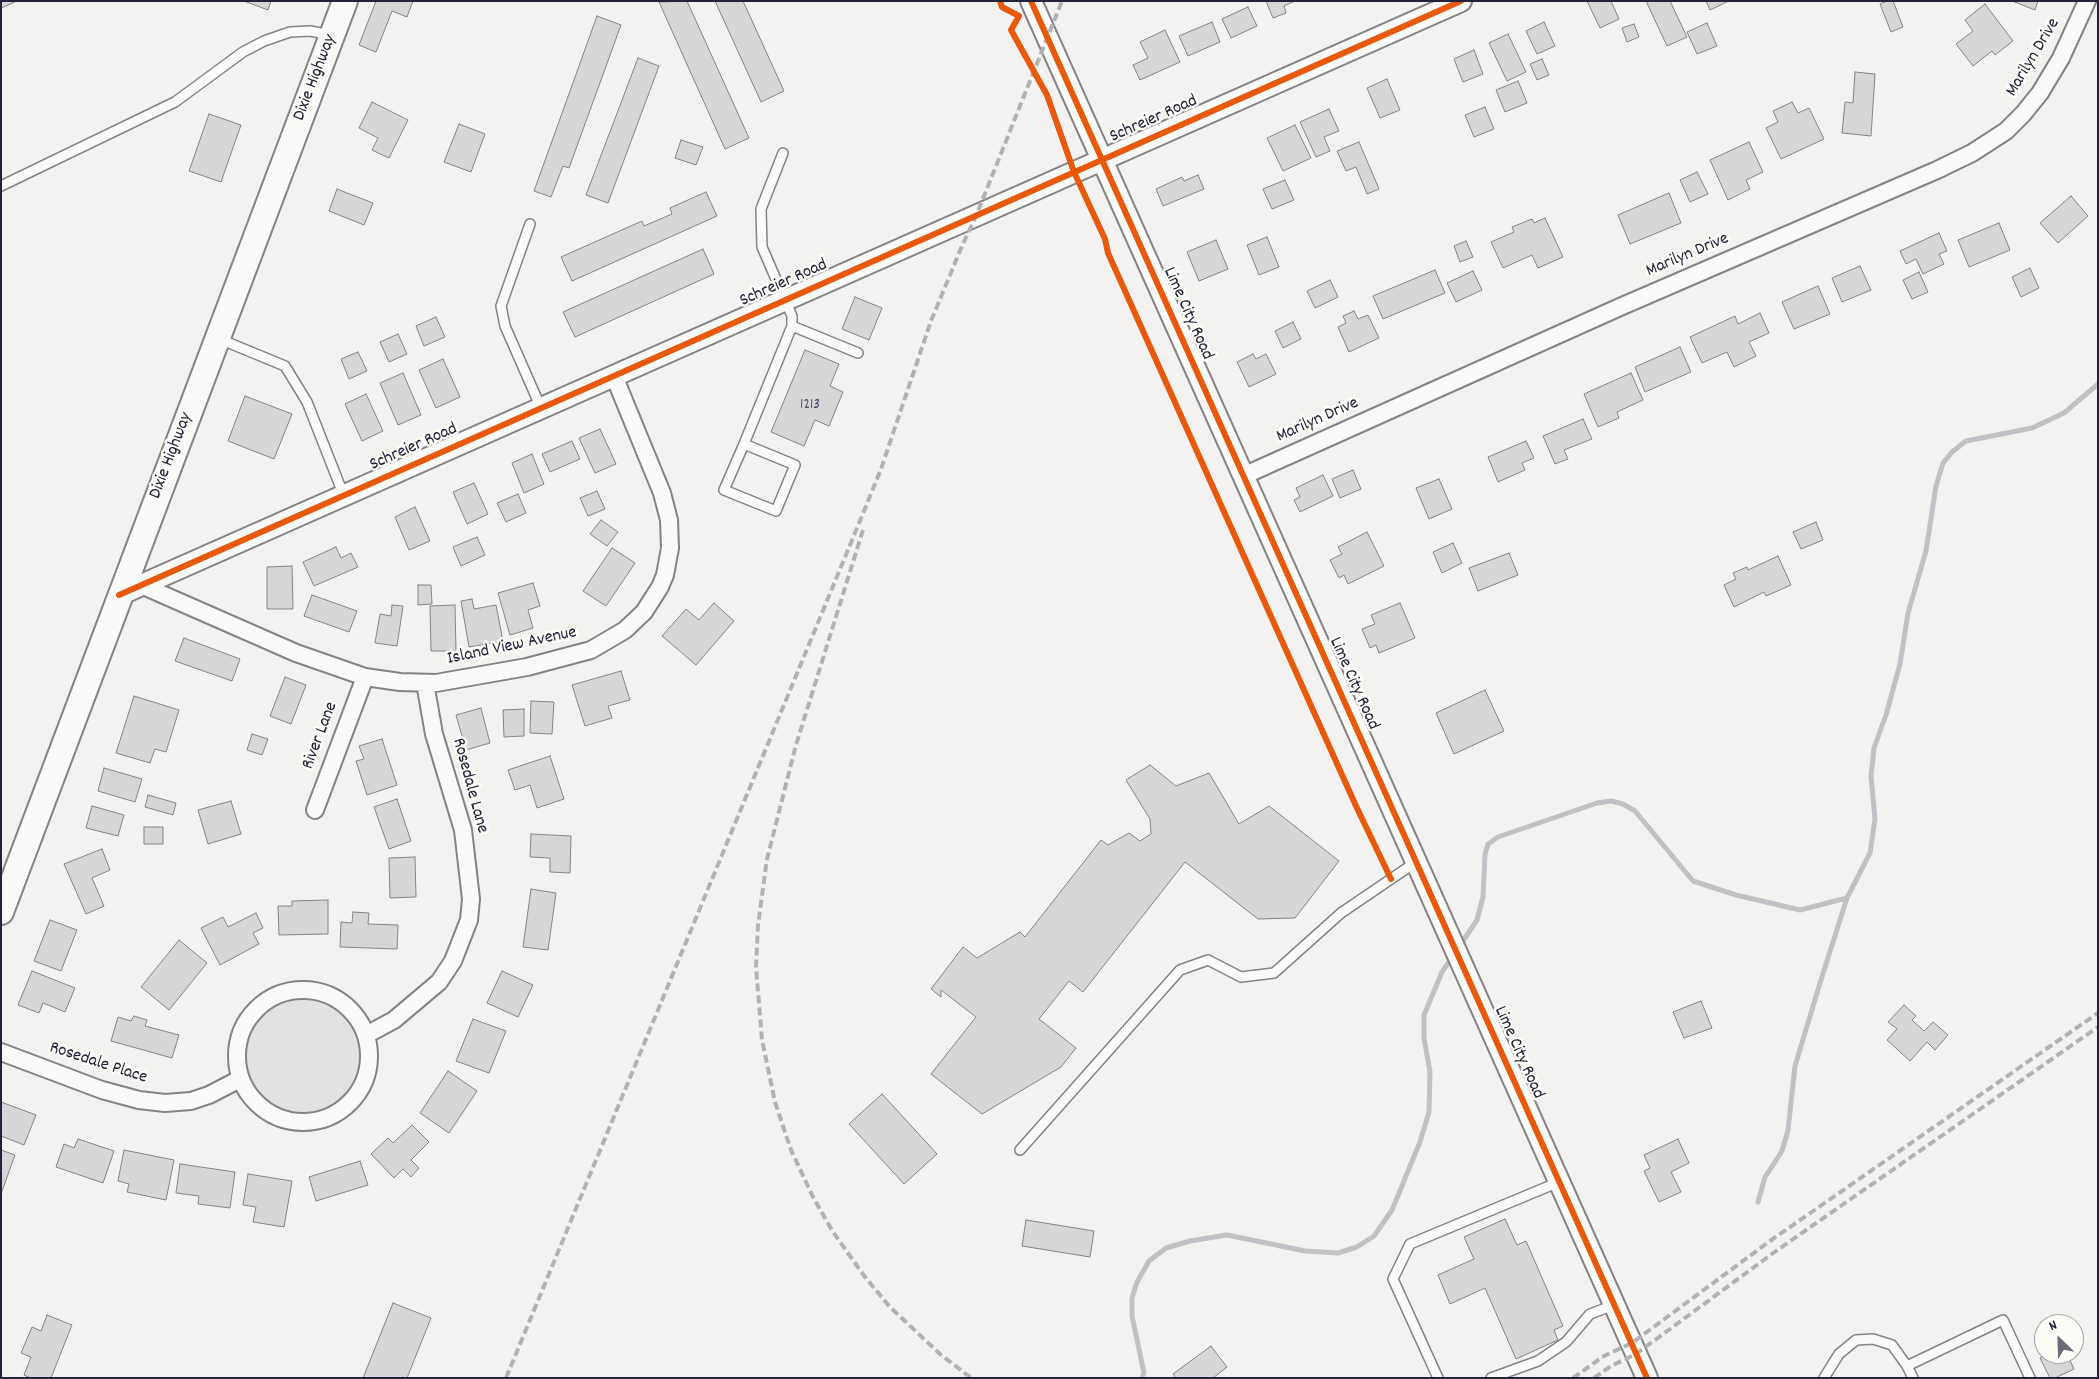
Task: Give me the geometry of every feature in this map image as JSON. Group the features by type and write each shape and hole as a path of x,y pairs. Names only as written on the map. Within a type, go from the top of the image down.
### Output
{"main road":[{"name":"Dixie Highway","path":"1,912 119,595 345,1"}],"street":[{"name":"Lime City Road","path":"1032,1 1647,1378"},
{"name":"Marilyn Drive","path":"1243,476 1629,303 1937,170 1972,153 2006,132 2040,93 2061,58 2087,1"},
{"name":"Schreier Road","path":"119,595 1460,2"},
{"name":"Island View Avenue","path":"141,585 296,653 365,677 436,683 527,667 591,650 625,630 644,612 660,587 668,562 670,548 669,520 662,493 614,376"},
{"name":"River Lane","path":"315,810 365,677"},
{"name":"Rosedale Lane","path":"366,1035 394,1020 439,982 454,960 469,920 470,899 463,830 434,734 425,683"},
{"path":"299,990 316,991 330,996 350,1010 366,1035 369,1055 368,1070 363,1083 356,1096 346,1106 322,1119 309,1122 283,1120 258,1106 249,1097 240,1079 238,1073 238,1040 242,1028 249,1016 267,1000 281,993 299,990"},
{"name":"Rosedale Place","path":"1,1052 102,1090 139,1100 156,1102 190,1101 209,1095 240,1079"}],"lane":[{"path":"1,186 175,102 243,52 264,41 290,32 310,31 332,35"},
{"path":"744,444 795,465 776,511 724,490 792,326 792,316 786,300 762,247 761,208 782,153"},
{"path":"530,224 501,306 505,326 541,408"},
{"path":"792,326 858,353"},
{"path":"217,338 285,366 307,402 344,496"},
{"path":"1020,1150 1180,970 1208,960 1241,977 1274,973 1341,913 1416,862"},
{"path":"1438,1378 1393,1279 1410,1244 1559,1182"},
{"path":"1491,1378 1538,1361 1566,1342 1590,1314 1614,1305"},
{"path":"1907,1366 2003,1320 2030,1378"},
{"path":"1824,1378 1839,1354 1856,1340 1873,1339 1892,1345 1913,1378"}],"shaded area":[{"path":"303,1000 325,1005 343,1017 355,1035 360,1057 355,1079 343,1097 325,1109 303,1114 281,1109 263,1097 251,1079 246,1057 251,1035 263,1017 281,1005"}],"building":[{"path":"1,1 17,1 1,8"},
{"path":"244,1 271,1 268,10"},
{"path":"376,1 413,1 407,17 392,11 376,52 359,45"},
{"path":"687,1 749,138 725,149 659,2"},
{"path":"715,1 743,1 784,91 761,102"},
{"path":"1266,1 1295,1 1284,6 1286,13 1273,18"},
{"path":"1587,1 1611,1 1619,19 1600,28"},
{"path":"1646,1 1670,1 1687,37 1667,46"},
{"path":"1706,1 1729,1 1710,10"},
{"path":"1893,1 1903,27 1891,32 1880,4"},
{"path":"2012,1 2038,1 2035,10"},
{"path":"1985,4 2013,41 1995,55 1992,51 1973,66 1956,44 1973,31 1965,20"},
{"path":"1248,7 1257,26 1231,38 1222,19"},
{"path":"597,16 621,25 569,168 563,166 551,197 534,191"},
{"path":"1212,22 1220,42 1188,56 1179,36"},
{"path":"1544,22 1555,46 1537,54 1526,31"},
{"path":"1707,23 1717,46 1697,54 1687,32"},
{"path":"1634,24 1639,37 1627,42 1622,28"},
{"path":"1165,30 1180,62 1140,80 1133,65 1148,58 1140,42"},
{"path":"1508,34 1526,72 1507,81 1489,43"},
{"path":"1474,50 1483,74 1463,82 1454,59"},
{"path":"638,58 659,66 608,203 586,195"},
{"path":"1542,59 1549,75 1537,80 1530,64"},
{"path":"1855,72 1875,74 1871,136 1842,133 1845,102 1853,103"},
{"path":"1387,79 1400,110 1380,118 1367,88"},
{"path":"1518,81 1527,103 1505,112 1496,90"},
{"path":"372,102 408,120 389,158 372,150 378,138 359,128"},
{"path":"1792,102 1798,113 1809,108 1824,139 1781,159 1766,128 1778,122 1773,111"},
{"path":"1485,107 1494,129 1474,137 1465,115"},
{"path":"1329,109 1339,131 1324,137 1330,151 1316,157 1300,122"},
{"path":"209,114 241,125 221,182 189,171"},
{"path":"459,124 485,134 471,172 444,162"},
{"path":"1295,125 1311,158 1283,171 1267,138"},
{"path":"681,140 703,147 696,165 675,158"},
{"path":"1359,142 1379,189 1367,194 1356,167 1346,171 1337,151"},
{"path":"1749,142 1763,172 1746,180 1750,189 1728,200 1710,160"},
{"path":"1697,172 1708,194 1690,202 1680,180"},
{"path":"1198,175 1204,189 1163,206 1156,189 1182,177 1184,181"},
{"path":"1285,180 1294,200 1272,209 1263,189"},
{"path":"337,189 373,203 364,225 329,211"},
{"path":"706,192 717,216 572,281 561,257 642,221 644,226 672,214 670,208"},
{"path":"1669,193 1681,223 1630,244 1618,215"},
{"path":"2071,196 2088,216 2058,243 2040,223"},
{"path":"1545,218 1563,257 1538,268 1532,255 1503,268 1491,242 1514,232 1512,227 1532,219 1534,223"},
{"path":"1999,223 2010,250 1969,267 1958,240"},
{"path":"1939,233 1947,251 1939,254 1944,264 1923,274 1916,259 1906,264 1900,251"},
{"path":"1267,237 1279,267 1259,275 1247,245"},
{"path":"1216,240 1228,269 1199,281 1187,252"},
{"path":"1466,241 1473,257 1460,262 1454,246"},
{"path":"703,249 714,274 575,337 563,312"},
{"path":"1860,266 1871,290 1842,302 1832,278"},
{"path":"2030,268 2039,288 2021,297 2012,277"},
{"path":"1435,270 1445,293 1383,319 1373,296"},
{"path":"1473,271 1482,290 1456,302 1447,283"},
{"path":"1919,272 1928,292 1912,299 1903,280"},
{"path":"1330,280 1338,297 1315,308 1307,291"},
{"path":"1818,286 1830,314 1794,329 1782,302"},
{"path":"855,297 882,308 869,340 842,329"},
{"path":"1354,311 1358,319 1368,315 1379,338 1349,352 1338,327 1346,323 1343,316"},
{"path":"1760,313 1769,333 1749,342 1756,356 1734,367 1727,352 1702,363 1690,337 1735,316 1738,324"},
{"path":"436,317 445,337 424,346 416,326"},
{"path":"1293,322 1301,339 1283,348 1275,331"},
{"path":"398,334 407,354 389,362 380,342"},
{"path":"1680,347 1691,372 1645,392 1635,367"},
{"path":"805,350 839,364 830,386 843,392 829,426 815,420 804,446 771,432"},
{"path":"358,352 367,371 349,379 341,359"},
{"path":"1253,354 1256,359 1266,354 1276,374 1249,387 1237,362"},
{"path":"443,359 460,397 436,408 419,370"},
{"path":"403,373 421,415 398,425 380,383"},
{"path":"1631,373 1643,400 1617,412 1619,418 1598,427 1584,394"},
{"path":"366,394 383,431 362,441 345,404"},
{"path":"245,396 292,414 274,459 228,441"},
{"path":"1583,419 1592,439 1564,450 1568,459 1555,464 1543,436"},
{"path":"600,429 616,464 595,473 579,438"},
{"path":"572,441 580,459 550,472 542,454"},
{"path":"1526,441 1534,458 1522,463 1525,470 1498,482 1488,457"},
{"path":"532,454 544,484 524,493 512,463"},
{"path":"1353,470 1361,489 1340,498 1332,479"},
{"path":"1323,475 1333,496 1300,512 1294,500 1300,497 1296,488"},
{"path":"1439,479 1452,509 1429,519 1416,488"},
{"path":"474,483 488,514 467,524 453,492"},
{"path":"597,491 605,509 588,516 580,498"},
{"path":"518,494 526,513 506,522 497,503"},
{"path":"415,507 430,541 409,550 395,517"},
{"path":"601,520 618,532 607,546 590,534"},
{"path":"1816,522 1823,540 1801,549 1793,532"},
{"path":"1367,532 1384,566 1348,584 1344,575 1339,578 1330,560 1342,554 1338,547"},
{"path":"477,537 485,555 461,566 453,547"},
{"path":"1453,543 1462,563 1442,573 1433,552"},
{"path":"336,547 341,558 351,553 358,567 314,586 303,562"},
{"path":"612,548 635,563 606,606 583,591"},
{"path":"1509,553 1518,575 1478,591 1469,568"},
{"path":"1778,556 1791,585 1766,596 1764,592 1734,607 1724,585 1736,579 1733,573 1747,567 1748,570"},
{"path":"292,566 293,609 267,609 267,567"},
{"path":"533,583 540,606 528,610 533,628 510,635 498,593"},
{"path":"418,585 431,585 432,604 418,605"},
{"path":"312,595 357,611 349,632 304,616"},
{"path":"472,599 474,609 496,605 503,641 469,647 461,601"},
{"path":"714,603 734,621 696,665 662,636 686,609 699,620"},
{"path":"1400,603 1415,638 1379,653 1376,645 1370,648 1362,629 1375,624 1371,615"},
{"path":"392,605 403,606 397,646 375,643 380,614 391,616"},
{"path":"455,605 456,651 431,651 430,606"},
{"path":"184,638 240,659 232,681 175,661"},
{"path":"621,671 630,700 608,706 612,718 585,726 572,685"},
{"path":"285,677 306,685 291,724 270,716"},
{"path":"1485,690 1504,731 1454,754 1436,713"},
{"path":"134,696 179,710 166,752 155,749 150,763 116,753"},
{"path":"531,701 554,702 552,734 530,733"},
{"path":"481,708 490,743 466,750 456,715"},
{"path":"524,709 524,736 504,737 503,710"},
{"path":"252,734 268,739 262,755 247,750"},
{"path":"382,739 397,785 367,795 356,761 364,759 359,746"},
{"path":"550,756 564,799 537,808 530,785 515,790 508,770"},
{"path":"1150,765 1176,786 1209,773 1239,824 1269,806 1339,861 1295,918 1258,919 1185,862 1083,992 1069,981 1039,1019 1076,1048 1061,1067 982,1114 931,1074 976,1017 941,990 941,997 931,989 963,947 977,958 1020,932 1025,937 1101,840 1108,845 1129,833 1140,841 1151,834 1150,819 1126,780"},
{"path":"104,768 142,779 135,802 98,791"},
{"path":"148,795 176,803 173,815 145,807"},
{"path":"397,799 411,841 389,849 374,807"},
{"path":"231,801 241,834 208,844 198,810"},
{"path":"92,806 124,815 118,836 86,828"},
{"path":"144,827 163,827 163,844 144,844"},
{"path":"531,834 571,836 570,873 550,872 550,858 530,857"},
{"path":"102,849 110,870 92,878 104,906 86,914 64,864"},
{"path":"415,857 416,897 390,898 389,858"},
{"path":"531,889 556,893 548,950 523,947"},
{"path":"328,900 328,934 279,935 278,906 292,906 292,901"},
{"path":"353,912 369,913 368,924 398,925 397,949 340,947 341,922 352,923"},
{"path":"256,913 263,928 253,933 259,944 220,965 201,928 223,917 228,927"},
{"path":"50,920 77,930 61,971 34,961"},
{"path":"179,940 207,963 169,1010 141,987"},
{"path":"32,971 75,988 65,1012 43,1003 39,1013 18,1005"},
{"path":"502,971 533,985 518,1017 487,1003"},
{"path":"1701,1001 1712,1028 1684,1038 1673,1012"},
{"path":"1904,1005 1916,1016 1912,1020 1924,1031 1933,1022 1948,1035 1935,1050 1927,1042 1910,1061 1887,1040 1897,1029 1888,1022"},
{"path":"134,1016 147,1020 145,1026 179,1035 172,1058 111,1041 118,1017 131,1021"},
{"path":"473,1019 506,1031 489,1073 456,1061"},
{"path":"448,1071 477,1091 449,1133 420,1113"},
{"path":"882,1094 937,1154 904,1184 849,1124"},
{"path":"1,1102 36,1115 24,1145 1,1136"},
{"path":"412,1125 429,1142 411,1160 419,1168 411,1177 403,1169 394,1178 371,1154 388,1138 393,1143"},
{"path":"78,1139 114,1151 103,1183 56,1167 64,1144 74,1148"},
{"path":"1678,1139 1689,1163 1671,1172 1681,1192 1659,1202 1644,1171 1650,1168 1644,1155"},
{"path":"1,1150 15,1155 1,1194"},
{"path":"124,1150 174,1160 166,1200 127,1192 129,1184 118,1181"},
{"path":"360,1161 368,1185 316,1201 309,1177"},
{"path":"180,1164 235,1172 230,1208 198,1204 199,1196 176,1193"},
{"path":"248,1174 292,1181 284,1227 253,1222 256,1207 243,1205"},
{"path":"1505,1219 1517,1245 1526,1241 1563,1326 1554,1330 1558,1340 1516,1359 1485,1288 1450,1304 1438,1275 1474,1259 1464,1237"},
{"path":"1026,1220 1094,1231 1090,1257 1022,1246"},
{"path":"393,1303 431,1318 407,1378 363,1378"},
{"path":"47,1315 72,1325 51,1378 31,1378 24,1375 31,1357 21,1353 32,1327 41,1331"},
{"path":"1211,1346 1227,1367 1213,1378 1176,1378 1173,1374"},
{"path":"2043,1364 2072,1364 2074,1369 2055,1378 2050,1378"}],"waterway":[{"path":"1758,1202 1765,1177 1782,1151 1788,1130 1795,1066 1847,898 1870,853 1875,819 1871,776 1874,748 1886,715 1900,664 1908,613 1926,551 1936,486 1943,463 1952,452 1966,441 2032,428 2064,413 2098,384"},
{"path":"1459,947 1477,920 1483,897 1485,854 1488,844 1498,837 1597,803 1611,801 1623,804 1635,811 1693,881 1736,895 1800,910 1847,898"},
{"path":"1142,1378 1144,1373 1132,1316 1132,1298 1137,1282 1149,1261 1166,1248 1190,1241 1227,1235 1305,1251 1338,1253 1357,1247 1374,1236 1392,1210 1420,1142 1429,1112 1430,1072 1424,1038 1424,1015 1442,972 1453,956"}],"railway":[{"path":"506,1378 881,469 931,321 976,216 1062,1"},
{"path":"863,530 796,745 767,859 758,925 756,967 762,1040 775,1102 791,1150 813,1197 833,1232 865,1277 890,1307 940,1354 971,1378"},
{"path":"1573,1378 1604,1356 1632,1343 1770,1241 2098,1013"},
{"path":"1594,1378 1611,1366 1636,1354 1776,1251 2098,1027"}],"cycle path":[{"path":"1000,1 1002,7 1019,16 1011,30 1047,95 1074,172 1105,239 1108,253 1356,806 1391,879"},
{"path":"1031,1 1647,1378"},
{"path":"119,595 1461,1"}]}
